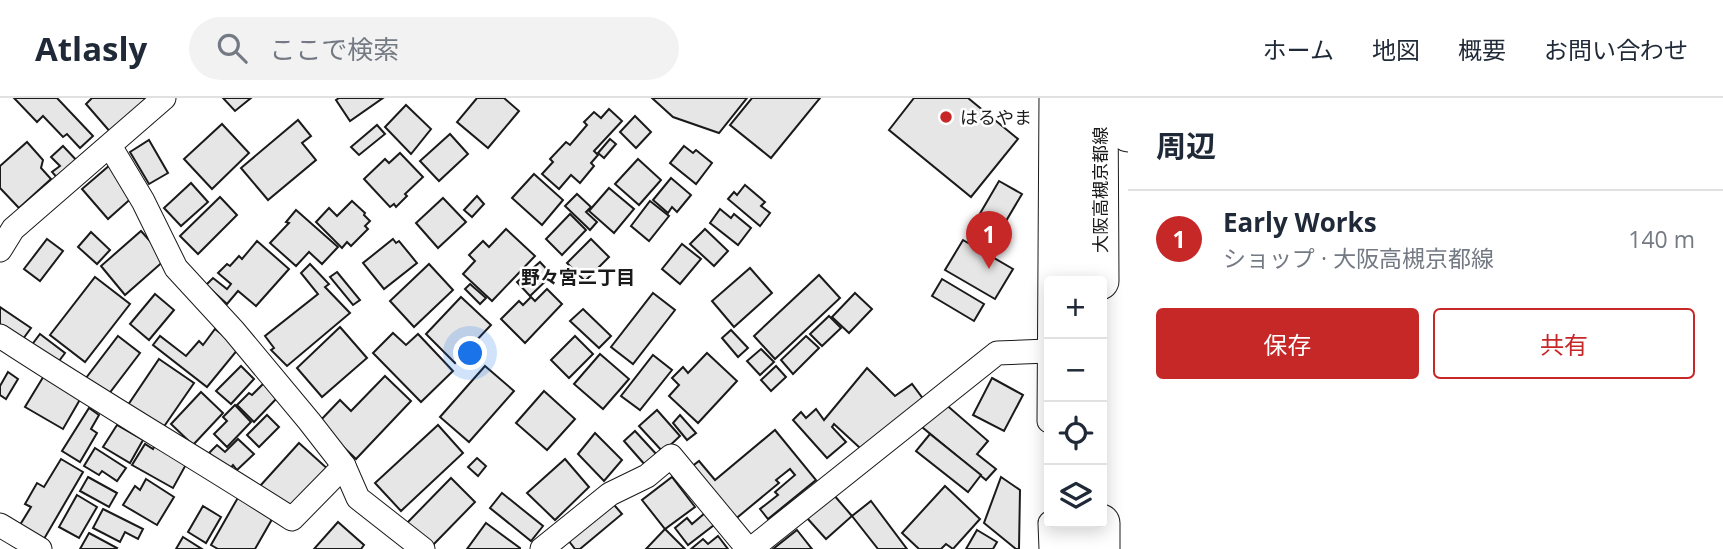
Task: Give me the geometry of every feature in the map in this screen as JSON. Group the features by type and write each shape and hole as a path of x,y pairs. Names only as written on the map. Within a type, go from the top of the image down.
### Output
{"main road":[{"path":"1069,98 1071,276"},
{"name":"大阪高槻京都線","path":"1099,98 1100,276"},
{"name":"大阪高槻京都線","path":"1128,98 1128,133"},
{"path":"1071,528 1071,549"},
{"path":"1101,528 1101,549"}],"street":[{"path":"0,250 13,229 164,98"},
{"path":"1048,339 1051,98"},
{"path":"110,146 143,201 176,268 234,331 344,466 358,498 423,549"},
{"path":"0,335 76,386 292,519 344,466"},
{"path":"542,549 610,494 647,476 671,456 750,549 997,353 1044,351"},
{"path":"0,525 40,549"},
{"path":"1051,528 1051,549"}],"building":[{"path":"14,98 57,98 93,136 80,148 67,134 63,137 43,116 37,122"},
{"path":"92,98 152,98 112,134 86,104"},
{"path":"223,98 251,98 235,111"},
{"path":"383,98 350,121 336,100"},
{"path":"477,98 504,98 519,111 488,148 457,122"},
{"path":"652,98 747,98 719,133 673,117"},
{"path":"752,98 820,98 771,158 730,125"},
{"path":"914,98 968,98 1018,139 971,197 889,130"},
{"path":"406,105 431,129 411,154 385,127"},
{"path":"609,109 622,121 594,151 598,155 591,163 594,166 580,183 571,175 559,189 542,174 553,162 550,159 566,142 570,145 587,125 584,122 594,112 601,118"},
{"path":"635,116 651,132 636,148 620,132"},
{"path":"298,120 311,136 302,143 316,160 268,200 241,168"},
{"path":"222,124 249,153 212,189 184,159"},
{"path":"377,125 385,134 359,155 351,147"},
{"path":"450,134 468,154 439,181 420,161"},
{"path":"610,139 616,144 604,158 598,153"},
{"path":"149,140 168,173 149,184 130,152"},
{"path":"27,142 43,160 41,168 51,179 19,208 0,188 0,166"},
{"path":"63,146 80,164 61,182 52,172 60,166 51,157"},
{"path":"684,146 693,153 696,150 712,163 696,184 670,163"},
{"path":"400,153 423,177 396,207 394,204 390,207 364,179 385,159 389,163"},
{"path":"638,159 661,180 639,205 615,184"},
{"path":"110,165 135,195 108,219 82,189"},
{"path":"534,174 563,200 542,225 512,198"},
{"path":"671,178 691,195 677,212 672,207 668,213 653,200"},
{"path":"999,181 1022,194 993,243 971,229"},
{"path":"191,183 208,202 181,226 164,208"},
{"path":"745,185 765,202 761,206 770,213 760,226 728,199 734,192 737,195"},
{"path":"609,188 634,209 614,233 589,211"},
{"path":"577,194 591,207 586,212 597,222 590,230 565,206"},
{"path":"477,196 484,204 472,217 464,210"},
{"path":"220,197 237,215 198,254 180,236"},
{"path":"443,198 466,222 438,248 416,223"},
{"path":"352,201 370,221 365,226 368,229 351,246 347,242 342,248 316,222 329,208 337,216"},
{"path":"650,201 669,216 649,241 631,226"},
{"path":"720,209 731,218 734,214 751,228 738,245 710,223"},
{"path":"296,210 338,247 322,264 309,252 296,266 270,243 289,223 286,222"},
{"path":"570,214 586,230 562,255 546,239"},
{"path":"506,229 535,256 492,301 463,274 475,261 469,255 483,241 489,247"},
{"path":"705,229 728,251 714,266 690,244"},
{"path":"141,231 166,259 125,295 101,266"},
{"path":"91,232 110,250 97,264 78,247"},
{"path":"47,239 63,251 40,281 24,269"},
{"path":"393,239 396,243 399,241 417,263 384,289 363,263"},
{"path":"591,239 609,257 585,281 567,263"},
{"path":"963,240 1013,269 995,299 945,270"},
{"path":"257,241 289,269 256,306 238,291 227,304 206,285 213,278 227,289 231,284 218,273 227,264 230,266 239,256 242,259"},
{"path":"682,244 701,259 680,284 662,269"},
{"path":"540,262 552,275 530,296 517,282"},
{"path":"310,264 329,284 325,287 350,313 287,366 271,350 274,348 265,336 318,294 301,273"},
{"path":"429,264 453,290 414,327 390,301"},
{"path":"750,268 772,293 734,327 712,301"},
{"path":"337,272 360,300 353,305 330,277"},
{"path":"819,275 840,298 775,359 754,336"},
{"path":"95,277 130,304 85,362 50,335"},
{"path":"942,279 984,304 974,321 932,296"},
{"path":"470,284 486,298 480,304 465,289"},
{"path":"547,289 562,304 525,343 501,319 519,301 523,305 531,297 535,301"},
{"path":"653,293 675,310 633,364 611,347"},
{"path":"855,293 872,309 849,333 832,317"},
{"path":"155,294 174,310 149,340 130,324"},
{"path":"461,297 491,325 455,363 426,334"},
{"path":"0,307 31,328 23,339 0,324"},
{"path":"583,309 611,336 599,348 570,321"},
{"path":"829,316 841,328 822,346 810,334"},
{"path":"340,327 367,358 322,397 297,368"},
{"path":"215,329 239,348 207,387 153,345 160,336 186,356 199,341 203,345"},
{"path":"731,330 748,348 738,357 722,338"},
{"path":"393,333 406,345 418,334 453,371 421,402 373,353"},
{"path":"40,334 65,353 56,365 31,346"},
{"path":"118,336 140,353 108,395 86,378"},
{"path":"575,336 593,354 569,378 551,360"},
{"path":"806,336 819,348 793,374 781,360"},
{"path":"761,349 774,362 760,375 747,361"},
{"path":"707,353 737,381 698,423 669,396 679,385 672,378 683,367 688,373"},
{"path":"600,354 629,379 603,409 574,384"},
{"path":"653,355 672,370 640,410 621,396"},
{"path":"159,359 194,383 163,428 128,405"},
{"path":"241,366 254,379 231,404 216,391"},
{"path":"485,366 514,391 469,442 440,417"},
{"path":"776,366 786,377 771,391 761,380"},
{"path":"867,368 895,396 912,384 927,404 860,448 834,424 832,427 846,442 827,458 793,420 801,412 806,418 816,409 824,420"},
{"path":"8,372 18,379 6,399 0,395 0,386"},
{"path":"45,374 82,396 63,429 25,407"},
{"path":"385,376 411,401 356,459 318,423 340,400 351,411"},
{"path":"992,378 1023,395 1004,431 973,415"},
{"path":"264,383 278,397 254,422 237,405"},
{"path":"544,391 575,419 547,450 516,423"},
{"path":"201,392 223,413 193,445 171,424"},
{"path":"943,402 988,441 977,454 996,469 986,480 922,427"},
{"path":"235,405 251,422 227,447 214,434 227,421 223,417"},
{"path":"89,408 99,415 91,429 97,433 80,462 62,451"},
{"path":"657,410 680,436 663,452 639,426"},
{"path":"267,415 279,427 259,447 247,435"},
{"path":"680,415 696,433 687,440 673,423"},
{"path":"117,425 143,440 130,463 103,447"},
{"path":"438,425 463,453 401,511 375,483"},
{"path":"775,430 816,480 768,519 760,509 778,495 775,492 795,475 790,469 776,480 779,483 733,521 690,468 699,461 715,480"},
{"path":"635,431 658,456 646,466 624,441"},
{"path":"595,433 622,460 604,481 578,454"},
{"path":"930,434 981,475 968,492 916,451"},
{"path":"238,439 254,454 237,470 233,465 228,471 209,453 217,445 225,452"},
{"path":"156,443 188,461 173,488 132,465 145,444 153,449"},
{"path":"299,443 330,471 291,514 260,486"},
{"path":"95,448 126,468 117,481 102,471 99,475 84,466"},
{"path":"477,458 486,466 478,476 468,467"},
{"path":"61,459 83,472 44,539 20,525 31,507 25,504 37,483 44,487"},
{"path":"565,459 589,487 555,520 527,493"},
{"path":"88,477 117,493 109,507 80,491"},
{"path":"672,477 695,507 665,529 642,500"},
{"path":"1001,477 1020,490 1019,549 984,523"},
{"path":"451,478 475,502 431,547 407,523"},
{"path":"146,479 174,497 157,525 123,505 135,486 140,490"},
{"path":"945,486 980,519 953,549 946,544 941,549 919,549 902,533"},
{"path":"502,493 543,526 531,541 490,508"},
{"path":"240,494 275,514 255,549 218,549 211,545"},
{"path":"833,494 852,516 826,539 807,518"},
{"path":"77,495 97,507 79,538 59,527"},
{"path":"609,499 622,514 580,549 575,549 565,536"},
{"path":"871,501 907,549 878,549 852,516"},
{"path":"203,506 221,517 206,543 188,532"},
{"path":"103,509 143,529 138,539 125,532 120,542 93,528"},
{"path":"705,513 714,525 688,545 675,528 687,518 692,524"},
{"path":"338,522 364,545 361,549 314,549"},
{"path":"486,523 520,548 520,549 467,549"},
{"path":"665,529 685,549 646,549"},
{"path":"797,530 812,549 773,549"},
{"path":"977,530 997,542 993,549 966,549"},
{"path":"89,533 117,548 80,549"},
{"path":"718,536 728,549 691,549 703,539 708,544"},
{"path":"183,537 202,549 176,549"}],"place":[{"name":"はるやま","path":"946,117"},
{"name":"Early Works","path":"989,269"}],"district":[{"name":"野々宮二丁目","path":"578,277"}]}
